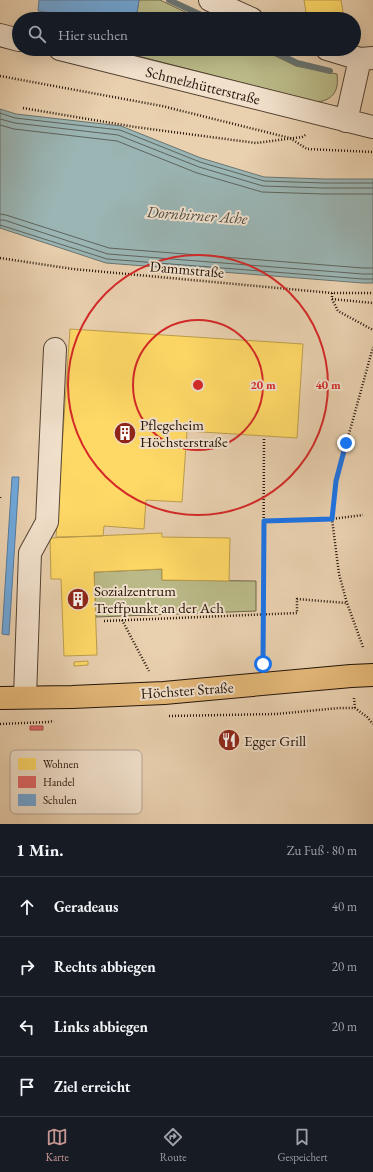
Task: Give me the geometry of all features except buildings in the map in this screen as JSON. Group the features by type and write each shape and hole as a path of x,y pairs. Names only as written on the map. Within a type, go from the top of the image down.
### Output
{"main road":[{"name":"Höchster Straße","path":"0,698 164,694 373,675"}],"street":[{"path":"210,0 237,12"},
{"path":"0,35 12,38"},
{"name":"Schmelzhütterstraße","path":"88,56 373,127"},
{"path":"346,121 367,58"},
{"path":"25,697 30,553 48,522 55,349"}],"path":[{"path":"0,76 162,106 290,138 307,149 373,152"},
{"path":"23,108 135,127 256,143 290,138"},
{"name":"Dammstraße","path":"0,258 73,269 332,293 373,293"},
{"path":"332,293 332,299 338,311 373,330"},
{"path":"332,299 373,303"},
{"path":"363,648 339,574 332,519 336,481 373,347"},
{"path":"263,664 264,439"},
{"path":"264,521 332,519 363,515"},
{"path":"104,621 297,613 297,599 347,602"},
{"path":"122,620 150,672"},
{"path":"355,708 367,717 373,724"}],"green space":[{"path":"139,0 160,0 185,12 137,12"},
{"path":"138,56 275,56 296,66 337,74 337,85 334,93 328,99 317,102"},
{"path":"162,569 162,580 256,581 256,611 96,617 94,572"}],"water":[{"name":"Dornbirner Ache","path":"0,109 16,114 121,126 201,158 264,177 373,179 373,283 106,263 0,228"}],"waterway":[{"path":"169,0 195,12"},
{"path":"283,56 297,63 330,71"}],"place":[{"name":"Pflegeheim Höchsterstraße","path":"125,433"},
{"name":"Sozialzentrum Treffpunkt an der Ach","path":"78,599"},
{"name":"Egger Grill","path":"229,740"}],"route":[{"path":"263,664 264,521 332,519 336,481 346,443"}]}
